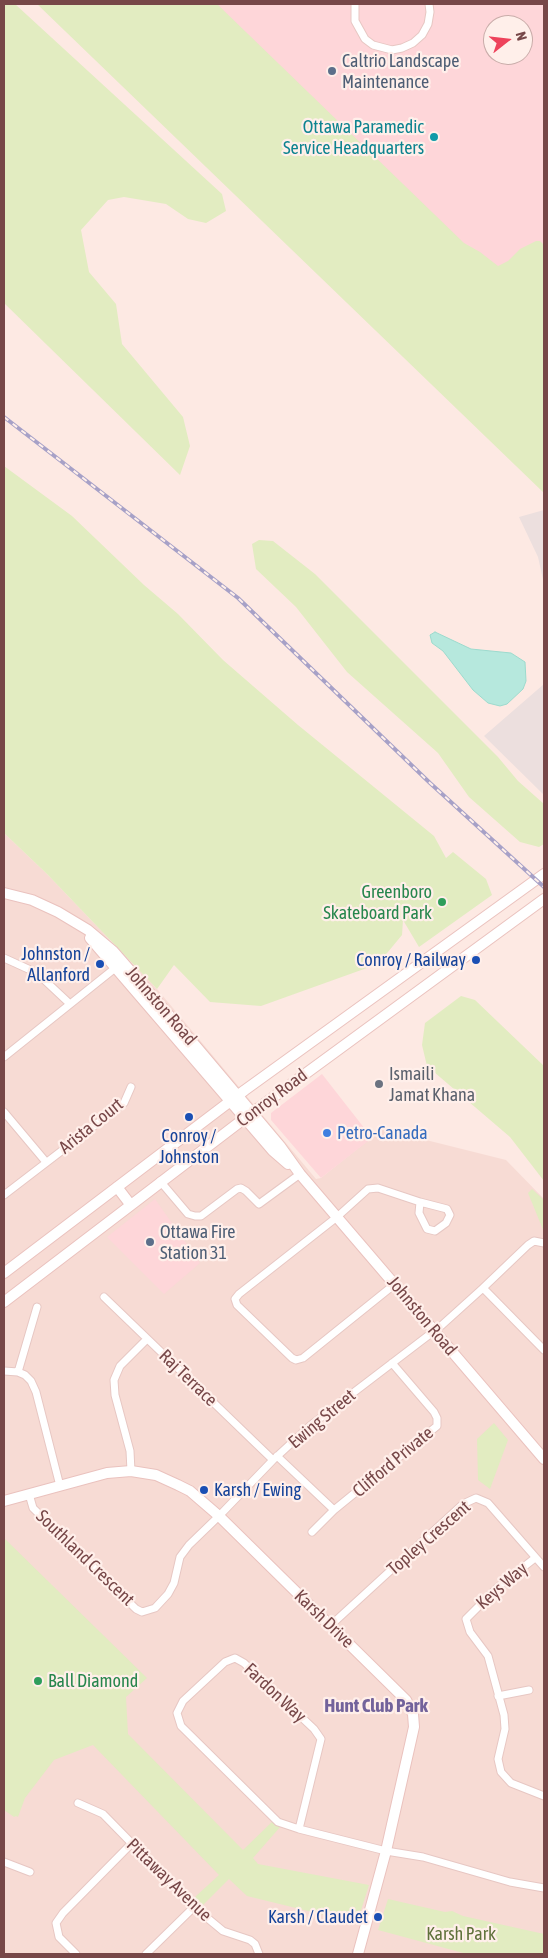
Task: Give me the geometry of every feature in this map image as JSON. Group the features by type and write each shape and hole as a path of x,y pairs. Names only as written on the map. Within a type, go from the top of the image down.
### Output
{"street":[{"path":"355,4 355,21 365,39 382,49 392,50 413,43 422,35 428,24 429,4"},
{"name":"Conroy Road","path":"4,1273 234,1098 544,874"},
{"name":"Johnston Road","path":"4,893 32,900 69,918 119,965 234,1098 273,1151 300,1174 544,1459"},
{"name":"Conroy Road","path":"4,1302 160,1181 544,899"},
{"path":"4,958 37,973 70,1004"},
{"path":"4,1057 119,965"},
{"name":"Arista Court","path":"4,1195 124,1102 131,1087"},
{"path":"4,1112 46,1162"},
{"path":"160,1181 188,1214 201,1216 241,1188 259,1204 300,1174"},
{"path":"117,1187 130,1204"},
{"path":"395,1284 302,1358 296,1360 237,1305 235,1299 238,1294 337,1217 368,1189 378,1188 447,1209 450,1215 446,1223 435,1231 427,1229 420,1213 420,1202"},
{"name":"Ewing Street","path":"219,1516 275,1458 311,1425 434,1330 483,1288 528,1245 534,1242 544,1243"},
{"path":"483,1288 544,1350"},
{"name":"Raj Terrace","path":"104,1297 275,1458 334,1510"},
{"path":"18,1372 37,1307"},
{"path":"131,1471 130,1451 115,1395 114,1380 120,1366 147,1339"},
{"name":"Clifford Private","path":"312,1532 334,1510 437,1426 437,1418 434,1412 392,1363"},
{"path":"4,1371 18,1372 31,1381 36,1392 60,1486"},
{"name":"Karsh Drive","path":"4,1501 107,1473 131,1471 156,1475 178,1484 190,1491 219,1516 406,1700 413,1714 414,1727 386,1851 358,1954"},
{"name":"Southland Crescent","path":"29,1494 33,1508 136,1609 142,1612 154,1608 168,1594 174,1583 180,1557 189,1544 219,1516"},
{"name":"Topley Crescent","path":"331,1625 463,1504 476,1498 488,1503 544,1568"},
{"name":"Keys Way","path":"535,1558 498,1587 466,1619 470,1632 488,1656 504,1715 505,1729 498,1759 501,1772 511,1783 544,1796"},
{"name":"Fardon Way","path":"299,1829 321,1739 314,1729 244,1663 235,1658 225,1662 183,1701 177,1713 181,1726 278,1822 299,1829 386,1851"},
{"path":"498,1696 529,1690"},
{"name":"Pittaway Avenue","path":"78,1803 103,1814 194,1907 223,1931 250,1940 255,1944 259,1954"},
{"path":"76,1954 59,1937 56,1923 63,1913 131,1844"},
{"path":"386,1851 423,1857 510,1882 544,1888"},
{"path":"4,1862 30,1872"},
{"path":"146,1954 194,1907"}],"shaded area":[{"path":"212,4 544,4 544,331"},
{"path":"544,510 544,584 538,557 519,517"},
{"path":"544,684 544,795 484,736"},
{"path":"4,833 47,874 157,989 316,1179 321,1178 382,1129 506,1160 544,1199 544,1954 4,1954"},
{"path":"322,1074 372,1138 321,1178 271,1120 271,1113"},
{"path":"155,1199 200,1263 164,1294 107,1237"}],"green space":[{"path":"4,4 15,4 222,194 226,211 206,223 188,219 166,204 124,197 108,200 81,230 89,272 116,304 122,344 183,417 190,446 180,475 4,303"},
{"path":"37,4 217,4 464,243 480,252 498,266 508,261 520,249 540,241 544,245 544,493"},
{"path":"4,466 72,516 144,585 178,614 223,660 298,725 434,836 446,858 453,852 486,879 492,895 419,947 403,920 402,935 378,964 261,1006 210,1002 174,965 157,989 47,874 4,833"},
{"path":"259,540 273,541 315,574 498,757 518,781 544,804 544,844 539,847 520,842 469,797 438,753 347,672 296,607 256,569 252,544"},
{"path":"461,996 475,1000 544,1066 544,1181 510,1137 427,1066 422,1045 425,1023"},
{"path":"532,1189 544,1200 544,1232 528,1193"},
{"path":"494,1423 508,1440 490,1489 478,1480 477,1439"},
{"path":"4,1538 147,1678 126,1697 128,1734 243,1850 273,1821 281,1826 253,1858 258,1864 369,1885 357,1923 247,1896 229,1879 202,1906 195,1897 219,1875 93,1745 54,1760 25,1798 18,1817 14,1817 4,1810"},
{"name":"Karsh Park","path":"388,1899 445,1912 452,1911 463,1916 544,1934 544,1954 467,1954 378,1930"}],"water":[{"path":"435,632 471,649 511,653 525,662 526,681 523,689 507,704 500,706 488,703 473,690 443,651 432,643 430,635"}],"railway":[{"path":"4,417 238,598 430,783 544,887"}],"place":[{"name":"Caltrio Landscape Maintenance","path":"332,71"},
{"name":"Ottawa Paramedic Service Headquarters","path":"434,137"},
{"name":"Greenboro Skateboard Park","path":"442,902"},
{"name":"Conroy / Railway","path":"476,960"},
{"name":"Johnston / Allanford","path":"100,964"},
{"name":"Ismaili Jamat Khana","path":"379,1084"},
{"name":"Conroy / Johnston","path":"189,1117"},
{"name":"Petro-Canada","path":"327,1133"},
{"name":"Ottawa Fire Station 31","path":"150,1242"},
{"name":"Karsh / Ewing","path":"204,1490"},
{"name":"Ball Diamond","path":"38,1681"},
{"name":"Karsh / Claudet","path":"378,1917"}],"district":[{"name":"Hunt Club Park","path":"376,1706"}]}
